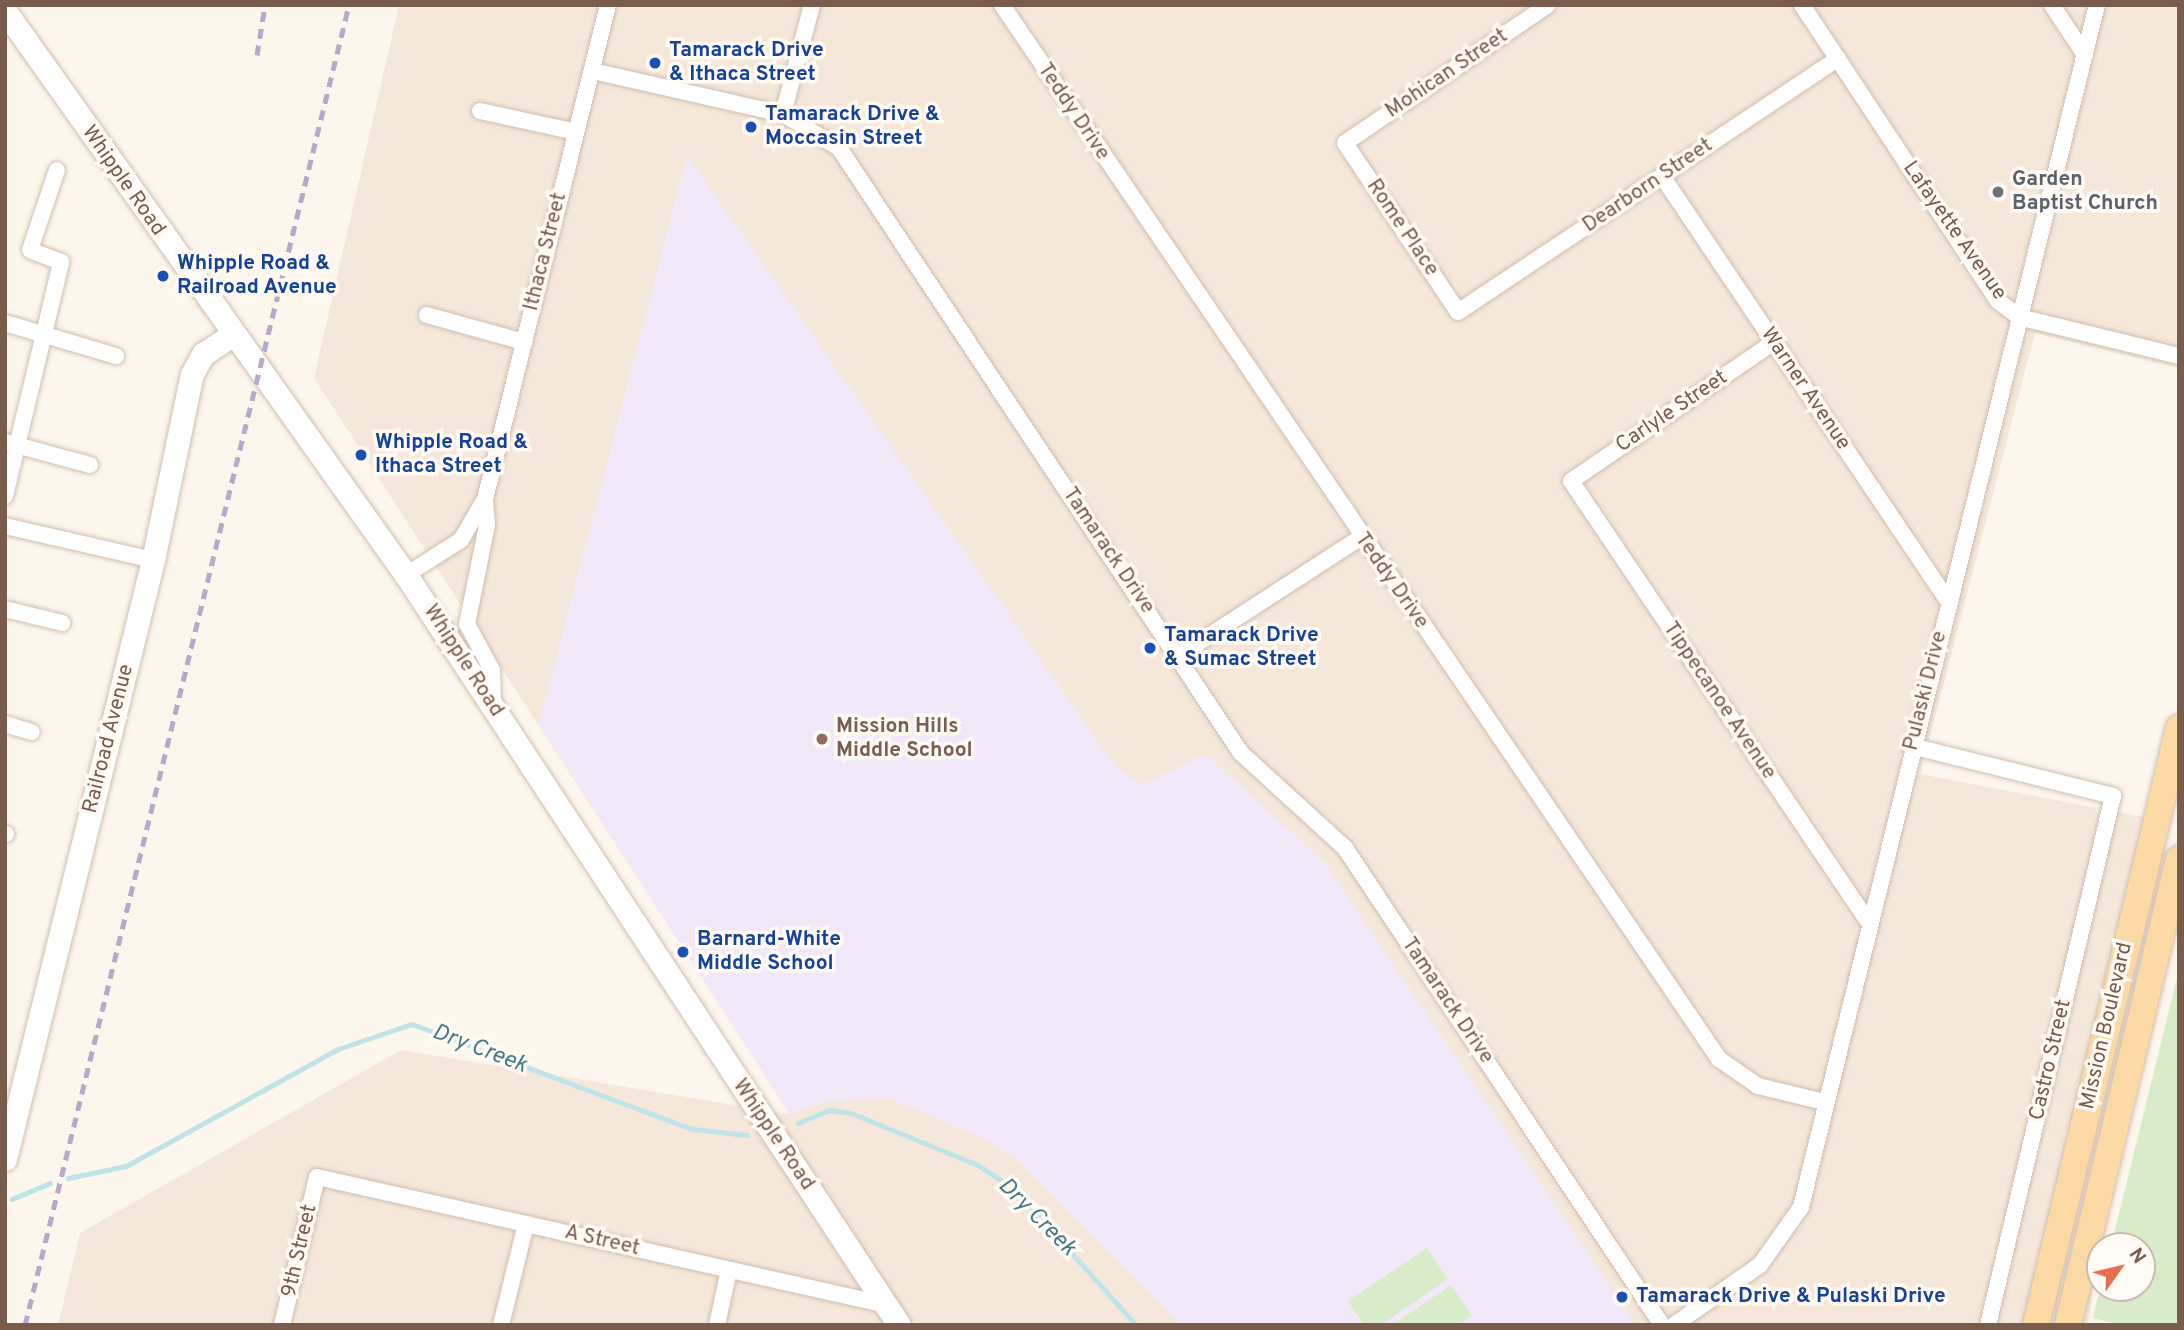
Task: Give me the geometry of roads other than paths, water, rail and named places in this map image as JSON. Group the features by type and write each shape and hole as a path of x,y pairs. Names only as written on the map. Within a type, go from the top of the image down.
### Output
{"main road":[{"name":"Whipple Road","path":"5,11 232,335 406,575 893,1315"},
{"name":"Railroad Avenue","path":"5,1159 153,560 192,374 203,354 232,335"},
{"name":"Mission Boulevard","path":"2036,1325 2179,728"},
{"name":"Mission Boulevard","path":"2068,1325 2179,859"}],"street":[{"name":"Ithaca Street","path":"406,575 461,540 485,499 608,5"},
{"path":"783,114 812,5"},
{"name":"Teddy Drive","path":"1002,5 1360,538 1477,696 1719,1059 1758,1086 1824,1102"},
{"name":"Mohican Street","path":"1345,143 1548,5"},
{"name":"Lafayette Avenue","path":"1802,5 1998,301 2019,317 2179,356"},
{"path":"2052,5 2085,55"},
{"name":"Pulaski Drive","path":"1674,1325 1760,1265 1801,1207 1867,920 2097,5"},
{"name":"Dearborn Street","path":"1458,312 1838,60"},
{"name":"Tamarack Drive","path":"593,71 783,114 821,133 853,166 1241,753 1345,848 1662,1325"},
{"path":"480,111 576,132"},
{"name":"Rome Place","path":"1345,143 1458,312"},
{"path":"5,496 11,444 43,336 61,262 30,250 57,170"},
{"name":"Warner Avenue","path":"1662,176 1948,601"},
{"path":"427,315 524,342"},
{"path":"5,323 116,356"},
{"name":"Carlyle Street","path":"1571,481 1774,342"},
{"path":"11,444 90,466"},
{"name":"Tippecanoe Avenue","path":"1571,481 1867,920"},
{"name":"Ithaca Street","path":"485,499 487,525 467,624 492,670 493,706"},
{"path":"5,526 153,560"},
{"path":"1178,656 1360,538"},
{"path":"5,609 62,623"},
{"path":"5,724 32,732"},
{"name":"Castro Street","path":"1912,746 2113,796 1989,1325"},
{"name":"A Street","path":"317,1177 729,1270 893,1315"},
{"name":"9th Street","path":"282,1325 317,1177"},
{"path":"501,1325 526,1224"},
{"path":"717,1325 729,1270"}],"waterway":[{"name":"Dry Creek","path":"68,1178 126,1166 338,1049 412,1024 692,1129 747,1135"},
{"name":"Dry Creek","path":"798,1123 829,1110 851,1113 978,1165 1014,1189 1136,1325"},
{"name":"Dry Creek","path":"12,1199 50,1183"}],"railway":[{"path":"257,55 265,5"},
{"path":"25,1325 349,5"}],"place":[{"name":"Tamarack Drive & Ithaca Street","path":"655,63"},
{"name":"Tamarack Drive & Moccasin Street","path":"751,127"},
{"name":"Garden Baptist Church","path":"1998,192"},
{"name":"Whipple Road & Railroad Avenue","path":"163,276"},
{"name":"Whipple Road & Ithaca Street","path":"361,455"},
{"name":"Tamarack Drive & Sumac Street","path":"1150,648"},
{"name":"Mission Hills Middle School","path":"822,739"},
{"name":"Barnard-White Middle School","path":"683,952"},
{"name":"Tamarack Drive & Pulaski Drive","path":"1622,1297"}]}
